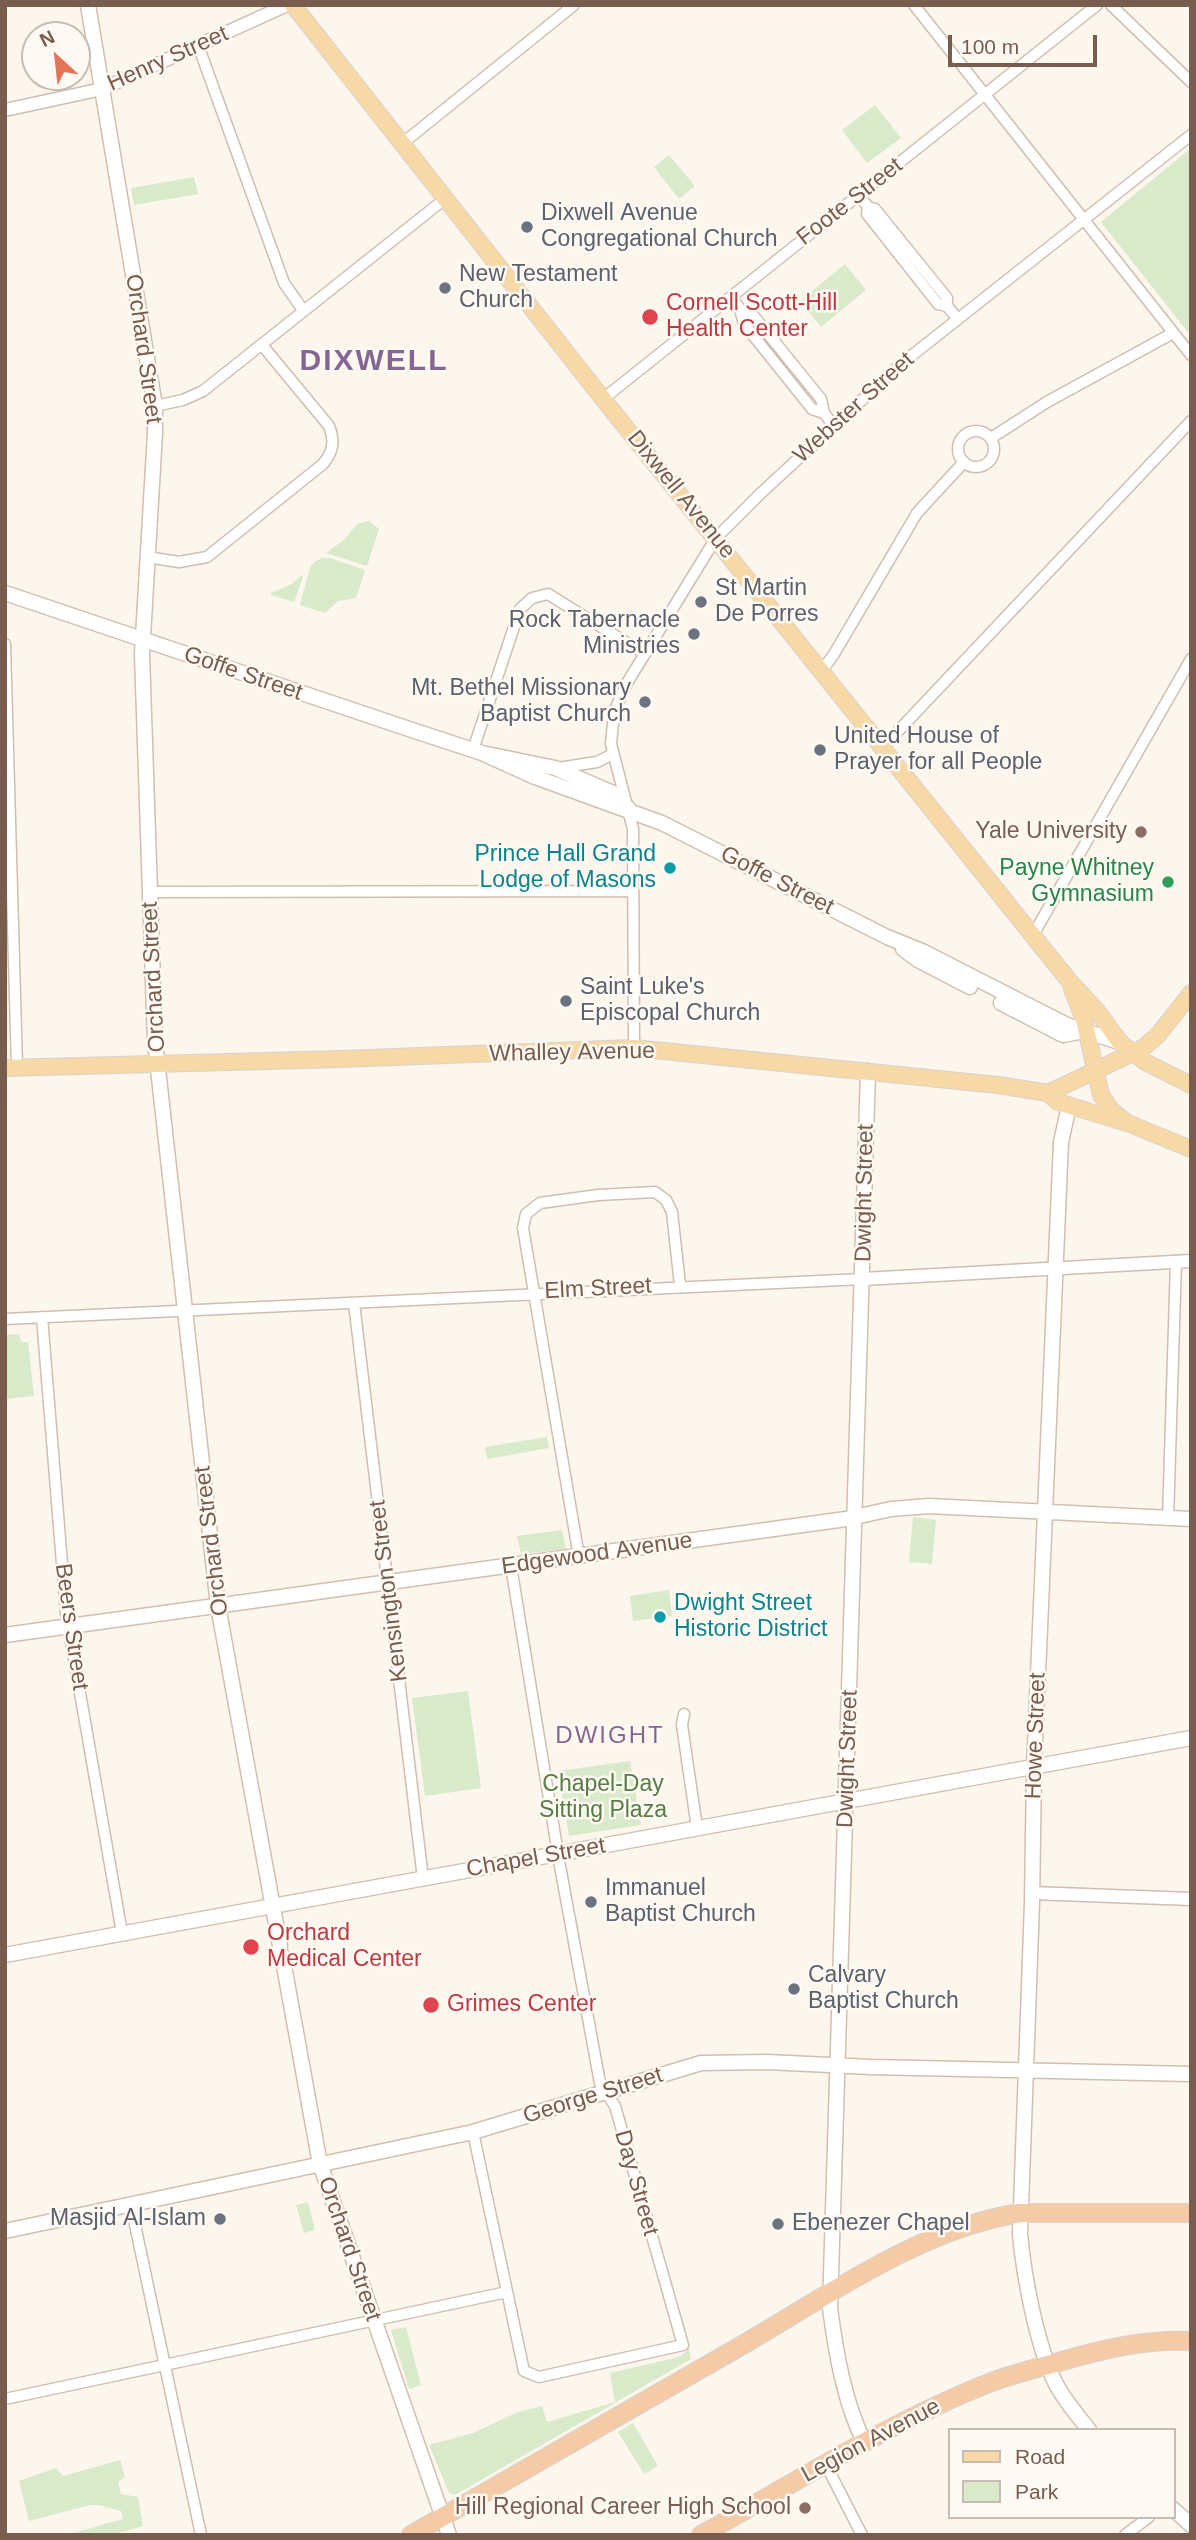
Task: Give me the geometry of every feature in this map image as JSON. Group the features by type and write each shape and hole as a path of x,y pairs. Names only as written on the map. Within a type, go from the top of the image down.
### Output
{"highway":[{"path":"411,2535 830,2294 939,2236 993,2218 1020,2213 1191,2213"},
{"name":"Legion Avenue","path":"701,2535 864,2442 971,2390 1124,2345 1151,2341 1191,2341"}],"main road":[{"name":"Orchard Street","path":"88,5 155,406 142,639 155,1042 218,1606 320,2164 449,2535"},
{"name":"Dixwell Avenue","path":"293,5 821,672 1070,982 1125,1046"},
{"name":"Goffe Street","path":"5,593 478,751 555,768 613,793 629,809"},
{"name":"Goffe Street","path":"478,751 535,777 662,823 1067,1025 1125,1046"},
{"name":"Dixwell Avenue","path":"1070,982 1084,1020 1105,1103 1130,1124"},
{"path":"1048,1093 1096,1072 1125,1046 1158,1035 1191,993"},
{"path":"1125,1046 1145,1062 1191,1085"},
{"name":"Whalley Avenue","path":"11,1068 634,1048 998,1085 1048,1093 1058,1102 1130,1124"},
{"name":"Dwight Street","path":"864,2442 852,2416 844,2385 833,2334 830,2294 868,1071"},
{"name":"Howe Street","path":"1069,1106 1060,1142 1034,1767 1020,2213 1022,2259 1035,2321 1056,2385 1088,2428"},
{"path":"1130,1124 1191,1149"},
{"name":"Edgewood Avenue","path":"5,1635 855,1518 891,1509 929,1506 1191,1519"},
{"name":"Chapel Street","path":"5,1955 1191,1738"},
{"name":"George Street","path":"5,2231 472,2132 701,2063 767,2062 1191,2074"}],"street":[{"name":"Henry Street","path":"5,110 102,89 287,5"},
{"path":"402,143 574,5"},
{"path":"914,5 1191,355"},
{"name":"Foote Street","path":"603,399 1097,5"},
{"path":"1111,5 1191,82"},
{"path":"198,45 284,282 303,310"},
{"name":"Webster Street","path":"634,1048 633,829 612,754 614,712 627,683 716,538 901,364 1191,135"},
{"path":"859,195 868,207 867,214 938,304 947,306 957,318"},
{"path":"155,406 197,395 446,198"},
{"path":"731,297 740,309 744,324 812,409 824,413 834,426"},
{"path":"990,438 1047,402 1173,333"},
{"path":"147,557 179,562 207,556 323,464 332,452 333,434 329,426 262,345"},
{"path":"883,747 1191,421"},
{"path":"981,431 990,438 994,449 990,461 975,466 964,461 959,450 964,436 981,431"},
{"path":"821,672 917,513 964,461"},
{"path":"478,751 520,609 532,598 548,594 645,654"},
{"path":"5,644 11,1068"},
{"path":"1033,935 1191,659"},
{"path":"555,768 597,762 612,754"},
{"path":"149,892 632,891"},
{"path":"579,1557 523,1228 526,1214 540,1203 655,1192 666,1200 672,1212 680,1285"},
{"path":"1168,1519 1176,1261"},
{"name":"Elm Street","path":"5,1319 1191,1261"},
{"name":"Kensington Street","path":"354,1303 423,1879"},
{"name":"Beers Street","path":"42,1317 68,1626 122,1933"},
{"name":"Day Street","path":"507,2292 524,2371 532,2376 539,2377 683,2345 614,2106 599,2081 511,1566"},
{"path":"684,1714 682,1726 697,1828"},
{"path":"1032,1893 1191,1899"},
{"path":"5,2399 507,2292 472,2132"},
{"path":"131,2206 201,2535"},
{"path":"826,2465 862,2535"},
{"path":"1125,2535 1146,2519"}],"green space":[{"path":"875,105 901,138 867,163 842,130"},
{"path":"1191,148 1191,336 1101,222"},
{"path":"669,155 695,186 679,199 654,167"},
{"path":"194,177 198,194 134,205 131,188"},
{"path":"845,264 866,290 821,327 800,301"},
{"path":"369,521 379,529 367,566 326,553 345,539 357,524"},
{"path":"322,558 330,558 365,570 356,598 338,601 325,613 300,605 310,567"},
{"path":"302,575 294,602 271,595 290,585"},
{"path":"19,1334 21,1342 28,1342 34,1396 5,1399 5,1335"},
{"path":"547,1437 549,1448 487,1459 485,1447"},
{"path":"913,1517 936,1520 932,1564 909,1562"},
{"path":"562,1530 566,1549 521,1554 517,1536"},
{"path":"669,1590 672,1616 633,1621 630,1596"},
{"path":"468,1691 481,1788 425,1796 412,1698"},
{"name":"Chapel-Day Sitting Plaza","path":"630,1761 641,1825 569,1836 558,1771"},
{"path":"308,2202 315,2230 304,2233 296,2205"},
{"path":"406,2327 421,2385 409,2389 391,2330"},
{"path":"689,2348 691,2359 455,2495 449,2493 429,2445 473,2433 518,2412 542,2406 547,2422 615,2402 610,2373 675,2358"},
{"path":"633,2423 658,2466 644,2474 618,2432"},
{"path":"120,2460 125,2477 118,2482 121,2494 138,2497 143,2526 112,2535 66,2535 123,2519 121,2511 99,2505 29,2521 19,2481 56,2468 63,2476"}],"place":[{"name":"Dixwell Avenue Congregational Church","path":"527,227"},
{"name":"New Testament Church","path":"445,288"},
{"name":"Cornell Scott-Hill Health Center","path":"650,317"},
{"name":"St Martin De Porres","path":"701,602"},
{"name":"Rock Tabernacle Ministries","path":"694,634"},
{"name":"Mt. Bethel Missionary Baptist Church","path":"645,702"},
{"name":"United House of Prayer for all People","path":"820,750"},
{"name":"Yale University","path":"1141,832"},
{"name":"Prince Hall Grand Lodge of Masons","path":"670,868"},
{"name":"Payne Whitney Gymnasium","path":"1168,882"},
{"name":"Saint Luke's Episcopal Church","path":"566,1001"},
{"name":"Dwight Street Historic District","path":"660,1617"},
{"name":"Immanuel Baptist Church","path":"591,1902"},
{"name":"Orchard Medical Center","path":"251,1947"},
{"name":"Calvary Baptist Church","path":"794,1989"},
{"name":"Grimes Center","path":"431,2005"},
{"name":"Masjid Al-Islam","path":"220,2219"},
{"name":"Ebenezer Chapel","path":"778,2224"},
{"name":"Hill Regional Career High School","path":"805,2508"}],"district":[{"name":"DIXWELL","path":"374,362"},
{"name":"DWIGHT","path":"610,1736"}]}
